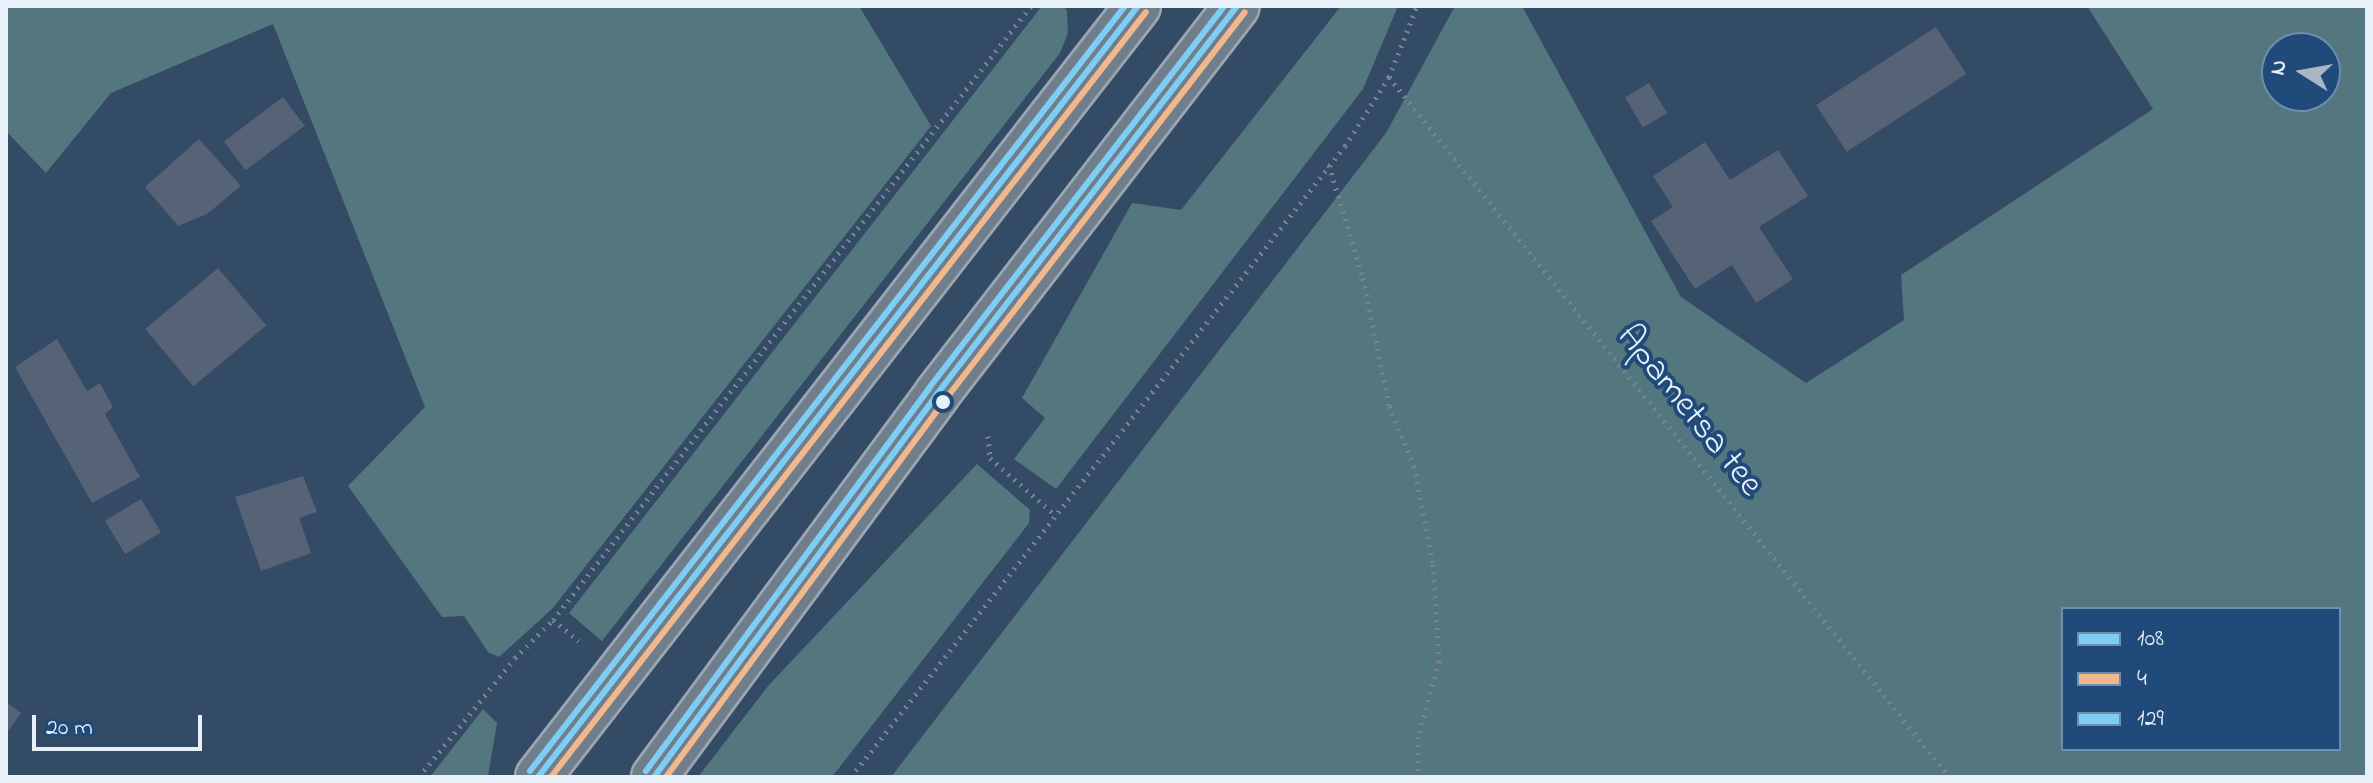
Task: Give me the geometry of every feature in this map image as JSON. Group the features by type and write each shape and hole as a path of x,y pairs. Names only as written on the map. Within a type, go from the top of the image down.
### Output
{"street":[{"path":"538,777 1138,6"},
{"path":"654,777 937,394 1237,6"}],"path":[{"path":"419,777 492,684 553,620 1031,6"},
{"path":"851,777 1329,165 1389,77 1417,6"},
{"name":"Apametsa tee","path":"1389,77 1949,777"},
{"path":"1329,165 1363,278 1389,406 1414,466 1433,564 1439,661 1418,737 1418,777"},
{"path":"988,436 990,458 1055,515"}],"green space":[{"path":"6,6 859,6 931,126 552,609 499,657 488,652 464,616 442,617 348,486 425,407 273,24 111,93 46,173 6,131"},
{"path":"1042,6 1064,6 1067,11 1068,33 1060,53 602,641 569,613"},
{"path":"1341,6 1398,6 1363,89 1056,489 1014,459 1045,418 1022,398 1132,203 1181,210"},
{"path":"1455,6 1522,6 1681,297 1806,383 1904,320 1901,275 2153,109 2087,6 2367,6 2367,777 891,777 1386,133"},
{"path":"977,464 1030,510 1029,523 832,777 698,777 768,686"},
{"path":"483,709 497,723 488,776 430,777"}],"building":[{"path":"1936,27 1966,74 1847,152 1816,105"},
{"path":"1649,83 1667,113 1643,127 1625,97"},
{"path":"283,97 305,126 246,170 224,142"},
{"path":"199,139 241,186 207,214 178,226 145,187"},
{"path":"1705,142 1730,180 1778,150 1808,196 1759,227 1793,279 1756,303 1732,265 1695,289 1651,221 1673,207 1653,176"},
{"path":"218,268 266,325 193,387 145,329"},
{"path":"57,339 87,391 100,383 113,407 105,414 140,477 92,503 15,367"},
{"path":"303,476 317,512 299,518 311,553 261,571 235,497"},
{"path":"141,499 161,532 125,554 105,521"},
{"path":"6,702 21,713 6,734"}],"transit line":[{"name":"129","path":"530,771 1125,6"},
{"name":"108","path":"538,777 1138,6"},
{"name":"129","path":"646,771 929,388 1224,6"},
{"name":"108","path":"654,777 937,394 1237,6"},
{"name":"4","path":"551,777 1146,12"},
{"name":"4","path":"666,777 945,400 1245,12"}]}
